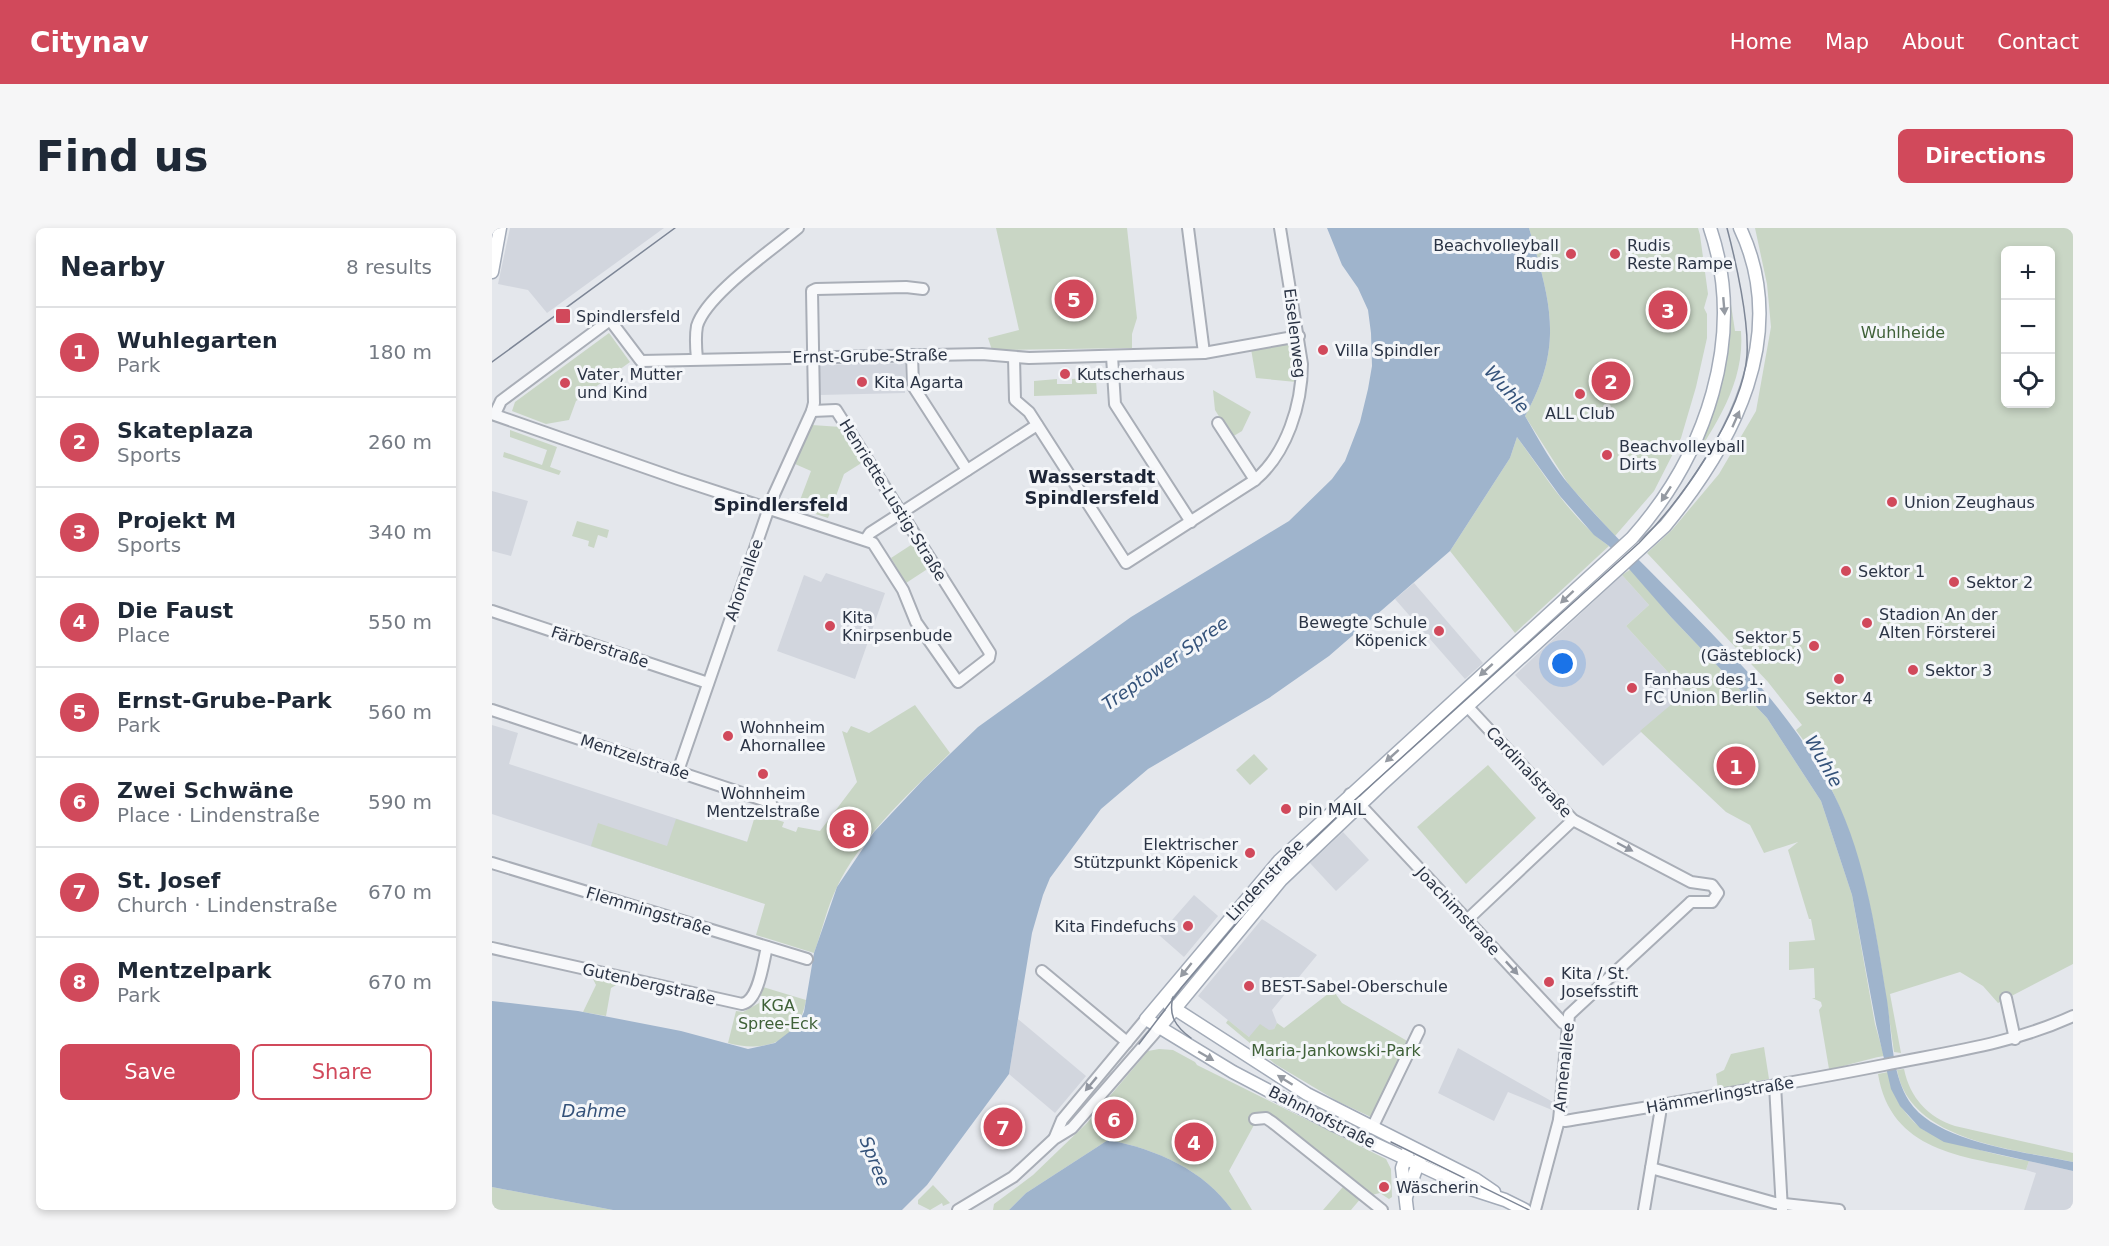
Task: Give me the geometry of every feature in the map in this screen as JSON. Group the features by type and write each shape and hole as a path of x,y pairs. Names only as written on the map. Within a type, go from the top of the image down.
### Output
{"main road":[{"path":"492,272 500,228"},
{"name":"Lindenstraße","path":"1146,1019 1257,883 1350,794 1619,549 1657,508 1680,472 1698,435 1714,387 1722,351 1725,317 1720,270 1711,228"},
{"name":"Lindenstraße","path":"1159,1028 1281,880 1467,706 1665,526 1707,470 1728,436 1743,399 1757,343 1760,319 1754,268 1740,228"},
{"name":"Bahnhofstraße","path":"1161,1000 1307,1094 1372,1128 1408,1153"},
{"name":"Bahnhofstraße","path":"1146,1019 1255,1083 1420,1159 1475,1179 1505,1200 1525,1210"},
{"path":"1406,1205 1402,1168 1408,1153"},
{"path":"1406,1205 1420,1159"}],"street":[{"path":"697,359 697,328 702,315 714,299 798,228"},
{"path":"1188,228 1204,353"},
{"name":"Eiselenweg","path":"1037,425 1126,563 1255,480 1273,462 1286,435 1302,385 1299,336 1280,228"},
{"name":"Ahornallee","path":"678,771 768,508 812,411 812,295 816,288 906,286 923,289"},
{"name":"Ernst-Grube-Straße","path":"493,414 501,401 609,320 641,361 982,354 1014,357 1204,353 1299,336"},
{"path":"912,356 913,386 967,470"},
{"path":"1112,356 1115,404 1191,522"},
{"path":"493,414 866,539 870,533 1037,425 1014,396 1014,357"},
{"name":"Henriette-Lustig-Straße","path":"812,411 836,411 990,653 989,658 955,681 910,612 896,578 873,543 866,539"},
{"path":"1218,423 1255,480"},
{"name":"Färberstraße","path":"492,611 708,683"},
{"name":"Cardinalstraße","path":"1467,706 1573,820 1691,882 1712,885 1718,893 1712,902 1691,902"},
{"name":"Mentzelstraße","path":"492,710 769,802 775,809"},
{"name":"Joachimstraße","path":"1350,794 1563,1023 1568,1024"},
{"path":"1467,920 1573,820"},
{"name":"Flemmingstraße","path":"492,863 807,959"},
{"path":"1691,882 1691,902"},
{"name":"Annenallee","path":"1534,1210 1559,1120 1569,1015 1691,902"},
{"name":"Gutenbergstraße","path":"492,948 742,1004 747,1003 753,996 767,947"},
{"path":"1042,971 1127,1042"},
{"path":"2006,998 2015,1039 2073,1016"},
{"name":"Lindenstraße","path":"1054,1139 1062,1120 1146,1019"},
{"name":"Lindenstraße","path":"958,1210 1013,1177 1054,1139 1083,1117 1159,1028"},
{"path":"1372,1128 1419,1031"},
{"name":"Hämmerlingstraße","path":"1559,1120 1775,1086 2015,1039"},
{"path":"1775,1086 1782,1207"},
{"path":"1644,1210 1660,1114 1659,1105"},
{"path":"1255,1119 1266,1118 1272,1122 1382,1210"},
{"path":"1651,1168 1782,1207 1839,1210"}],"shaded area":[{"path":"510,228 664,228 547,313 528,290 498,284"},
{"name":"Kita Agarta","path":"905,363 905,393 820,395 819,365"},
{"path":"492,491 528,501 511,556 492,551"},
{"name":"Kita Knirpsenbude","path":"826,573 885,593 855,679 777,651 804,575 821,582"},
{"path":"1622,575 1649,605 1626,626 1686,692 1603,766 1515,675"},
{"name":"Bewegte Schule Köpenick","path":"1414,583 1483,663 1465,679 1395,599"},
{"path":"492,725 518,733 509,764 791,856 766,904 492,814"},
{"path":"1343,832 1369,860 1336,891 1310,863"},
{"name":"Kita Findefuchs","path":"1194,895 1218,916 1184,957 1159,935"},
{"name":"BEST-Sabel-Oberschule","path":"1262,919 1317,955 1272,1010 1277,1023 1274,1029 1249,1037 1198,996"},
{"path":"1018,1019 1086,1076 1055,1113 1009,1074"},
{"path":"1458,1048 1553,1102 1552,1110 1508,1092 1494,1121 1438,1093"},
{"path":"2029,1161 2073,1171 2073,1210 2024,1210 2036,1173 2026,1170"}],"green space":[{"path":"996,228 1127,228 1137,318 1132,334 1132,348 992,350 988,338 1019,330"},
{"path":"1529,228 1698,228 1700,235 1708,294 1704,308 1707,314 1707,338 1696,387 1681,438 1654,491 1615,536 1569,485 1525,416 1538,391 1545,367 1550,323 1543,278"},
{"name":"Wuhlheide","path":"1755,228 2073,228 2073,964 1998,1003 1983,986 1960,972 1890,994 1901,1053 1894,1052 1874,926 1853,843 1838,804 1819,766 1796,730 1802,725 1768,682 1647,553 1672,530 1719,474 1756,411 1771,327 1767,284"},
{"path":"1725,265 1735,331 1741,331 1738,369 1718,420 1688,469 1710,419 1723,370 1727,319"},
{"path":"609,333 630,362 576,401 569,420 546,424 512,411 515,402"},
{"path":"1290,342 1294,345 1296,382 1256,378 1251,349"},
{"path":"1057,379 1057,384 1072,384 1072,379 1096,380 1097,394 1034,396 1034,381"},
{"path":"1213,390 1251,412 1242,431 1232,437 1215,410"},
{"path":"812,425 841,427 863,462 844,474 828,518 797,508 811,471 795,464"},
{"path":"510,430 557,447 550,467 561,471 559,475 503,457 504,452 542,465 547,450 510,437"},
{"path":"1517,437 1571,510 1609,546 1515,633 1450,551 1510,458"},
{"path":"577,521 609,530 607,538 598,535 594,548 588,546 589,541 572,536"},
{"path":"914,543 929,568 906,583 891,558"},
{"path":"1631,569 1671,617 1767,718 1821,801 1852,895 1875,1024 1884,1056 1829,1069 1819,1010 1822,1006 1821,1002 1812,998 1815,998 1814,968 1789,970 1789,942 1815,940 1811,919 1809,919 1788,850 1798,842 1764,853 1750,825 1726,812 1640,731 1686,692 1626,626 1649,605 1622,575"},
{"path":"915,705 950,753 873,832 847,868 833,895 814,953 756,935 765,904 591,846 598,823 667,846 676,819 747,842 759,803 765,811 764,816 784,822 782,827 796,832 798,827 820,831 857,782 842,731 847,733 851,726 869,733"},
{"path":"1254,754 1268,769 1250,785 1236,770"},
{"path":"1488,765 1536,818 1466,884 1417,827"},
{"path":"593,979 618,984 611,988 606,1016 583,1012 596,985"},
{"name":"KGA Spree-Eck","path":"763,987 806,1000 796,1026 788,1035 767,1045 742,1046 728,1043 736,1011 743,1012 759,1003"},
{"name":"Maria-Jankowski-Park","path":"1333,990 1342,1003 1409,1042 1373,1118 1337,1101 1275,1064 1226,1023 1228,1020 1249,1037 1260,1024 1269,1030 1274,1029 1277,1023 1284,1028"},
{"path":"1764,1047 1769,1079 1718,1089 1716,1074 1724,1070 1731,1054"},
{"path":"1173,1050 1197,1065 1386,1159 1391,1169 1392,1197 1389,1199 1380,1193 1372,1195 1367,1191 1351,1210 1323,1210 1348,1181 1260,1114 1229,1171 1252,1210 1232,1210 1208,1183 1177,1163 1144,1149 1108,1140 1026,1193 1009,1210 993,1210 994,1204 1033,1175 1087,1123 1148,1051"},
{"path":"1904,1069 1911,1089 1922,1105 1945,1122 2073,1153 2073,1162 1995,1146 1943,1127 1922,1113 1906,1094 1897,1070"},
{"path":"1888,1072 1899,1103 1908,1116 1921,1128 1956,1143 2029,1161 2026,1170 1954,1154 1914,1135 1898,1120 1885,1100 1878,1074"},
{"path":"933,1185 950,1203 943,1206 942,1203 930,1210 918,1204 918,1200"},
{"path":"492,1187 613,1210 492,1210"}],"water":[{"path":"1327,228 1529,228 1543,278 1550,323 1545,367 1538,391 1525,416 1564,479 1603,523 1741,664 1802,740 1827,781 1840,807 1859,860 1887,1000 1895,1065 1909,1101 1922,1115 1940,1127 1961,1136 1984,1144 2073,1162 2073,1171 1944,1142 1920,1128 1900,1106 1891,1089 1876,1024 1852,895 1821,801 1767,718 1671,617 1609,546 1594,535 1560,496 1517,437 1510,458 1450,551 1329,656 1269,698 1148,769 1101,809 1050,878 1043,895 1032,933 1009,1074 927,1185 902,1210 613,1210 492,1187 492,1001 578,1011 681,1031 748,1049 775,1043 797,1026 804,1012 814,953 837,887 874,832 923,780 978,727 1131,617 1289,521 1332,479 1345,461 1360,422 1372,366 1368,310 1358,288 1342,265"},
{"path":"1108,1140 1144,1149 1178,1163 1208,1183 1232,1210 1009,1210 1026,1193"}],"tram line":[{"path":"492,362 675,228"},
{"path":"1139,1044 1182,987 1281,871 1346,808 1639,543 1673,505 1722,430 1743,378 1747,355 1744,308 1727,228"},
{"path":"1173,997 1174,1020 1191,1038"},
{"path":"1391,1142 1529,1210"}],"place":[{"name":"Beachvolleyball Rudis","path":"1571,254"},
{"name":"Rudis Reste Rampe","path":"1615,254"},
{"name":"Ernst-Grube-Park","path":"1074,299"},
{"name":"Projekt M","path":"1668,310"},
{"name":"Spindlersfeld","path":"563,316"},
{"name":"Villa Spindler","path":"1323,350"},
{"name":"Kutscherhaus","path":"1065,374"},
{"name":"Skateplaza","path":"1611,381"},
{"name":"Kita Agarta","path":"862,382"},
{"name":"Vater, Mutter und Kind","path":"565,383"},
{"name":"ALL Club","path":"1580,394"},
{"name":"Beachvolleyball Dirts","path":"1607,455"},
{"name":"Union Zeughaus","path":"1892,502"},
{"name":"Sektor 1","path":"1846,571"},
{"name":"Sektor 2","path":"1954,582"},
{"name":"Stadion An der Alten Försterei","path":"1867,623"},
{"name":"Kita Knirpsenbude","path":"830,626"},
{"name":"Bewegte Schule Köpenick","path":"1439,631"},
{"name":"Sektor 5 (Gästeblock)","path":"1814,646"},
{"name":"Sektor 3","path":"1913,670"},
{"name":"Sektor 4","path":"1839,679"},
{"name":"Fanhaus des 1. FC Union Berlin","path":"1632,688"},
{"name":"Wohnheim Ahornallee","path":"728,736"},
{"name":"Wuhlegarten","path":"1736,766"},
{"name":"Wohnheim Mentzelstraße","path":"763,774"},
{"name":"pin MAIL","path":"1286,809"},
{"name":"Mentzelpark","path":"849,829"},
{"name":"Elektrischer Stützpunkt Köpenick","path":"1250,853"},
{"name":"Kita Findefuchs","path":"1188,926"},
{"name":"Kita / St. Josefsstift","path":"1549,982"},
{"name":"BEST-Sabel-Oberschule","path":"1249,986"},
{"name":"Zwei Schwäne","path":"1114,1119"},
{"name":"St. Josef","path":"1003,1127"},
{"name":"Die Faust","path":"1194,1142"},
{"name":"Wäscherin","path":"1384,1187"}],"district":[{"name":"Wasserstadt Spindlersfeld","path":"1092,486"},
{"name":"Spindlersfeld","path":"781,504"}],"water label":[{"name":"Wuhle","path":"1507,389"},
{"name":"Treptower Spree","path":"1165,663"},
{"name":"Wuhle","path":"1824,761"},
{"name":"Dahme","path":"594,1110"},
{"name":"Spree","path":"875,1161"}]}
